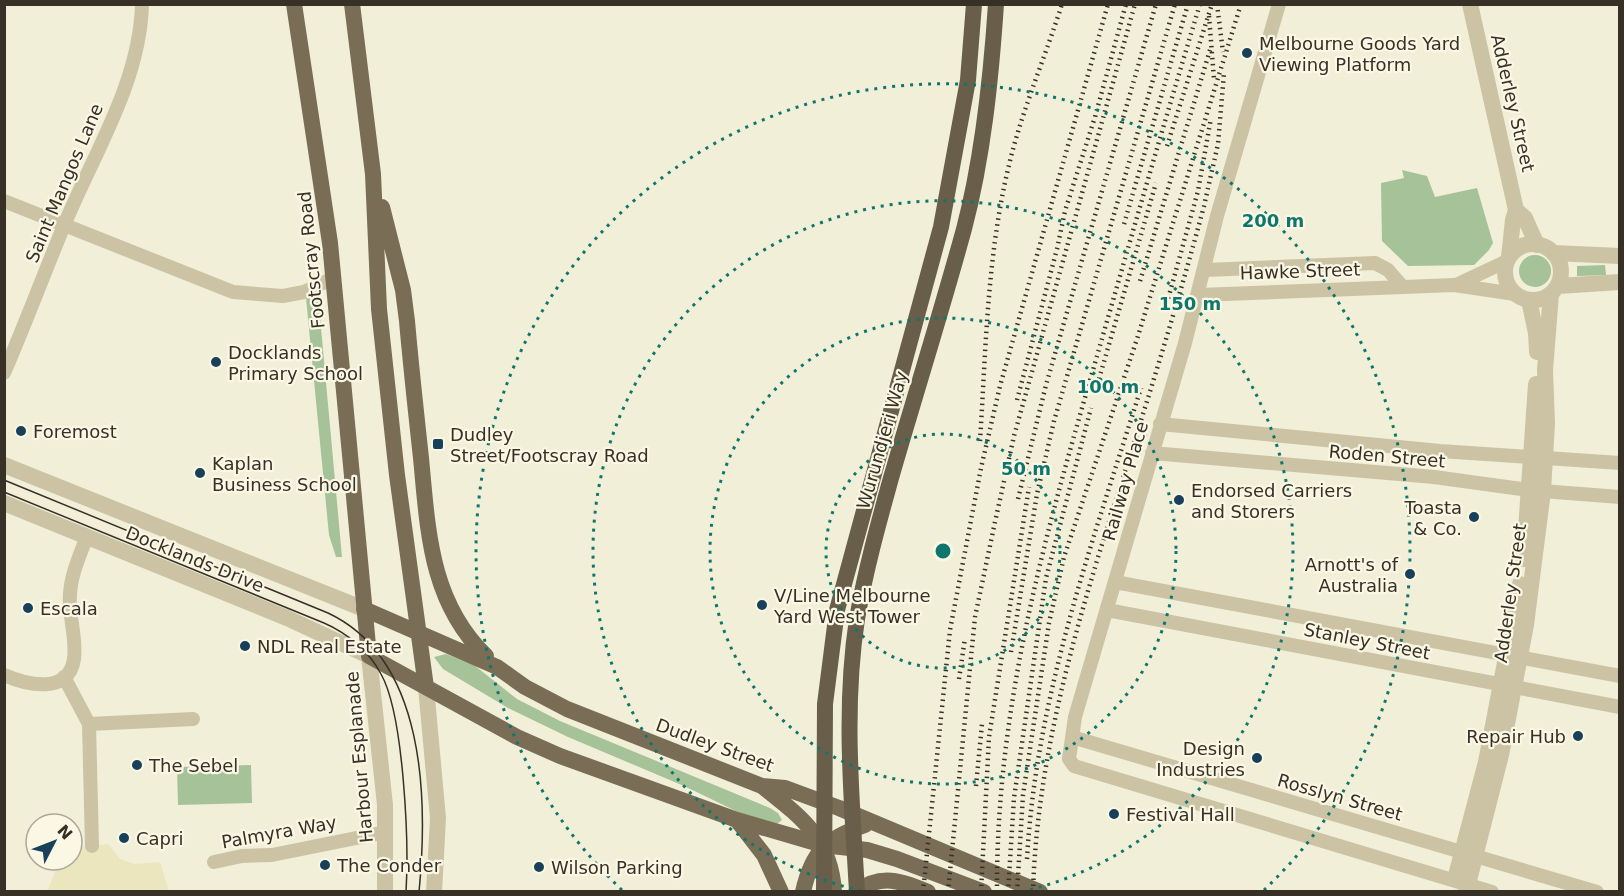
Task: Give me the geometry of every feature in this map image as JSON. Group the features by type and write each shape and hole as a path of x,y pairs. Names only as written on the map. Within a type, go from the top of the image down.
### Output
{"highway":[{"name":"Wurundjeri Way","path":"824,891 825,704 837,610 941,227 968,80 974,4"},
{"name":"Wurundjeri Way","path":"857,891 849,767 849,710 857,618 873,544 964,228 980,150 992,58 996,4"}],"main road":[{"name":"Footscray Road","path":"294,4 310,95 333,278 369,656"},
{"path":"352,4 373,174 379,309 417,632 426,687"},
{"path":"373,174 403,290 429,537 436,575 456,621 497,667"},
{"name":"Dudley Street","path":"364,609 497,667 525,687 567,709 762,786 785,788 875,822 1040,891"},
{"path":"369,656 550,752 737,820 823,845 867,850 984,891"},
{"path":"762,786 806,823 823,845 829,859 834,891"},
{"path":"737,820 764,855 781,891"},
{"path":"803,891 809,870 823,845 840,834 875,822"},
{"path":"857,891 874,881 887,879 902,881 928,891"}],"street":[{"name":"Saint Mangos Lane","path":"4,373 63,225 130,76 140,36 142,4"},
{"name":"Railway Place","path":"1279,4 1217,216 1199,296 1071,737 1070,761 1082,768 1463,885"},
{"name":"Adderley Street","path":"1470,4 1516,210 1508,259"},
{"path":"4,201 233,292 283,296 304,292 333,278"},
{"name":"Adderley Street","path":"1516,210 1525,218 1538,245"},
{"path":"1620,256 1553,253 1538,245 1522,247 1508,259 1505,275 1522,297 1544,298 1554,290 1620,282"},
{"path":"1553,253 1560,268 1554,290"},
{"name":"Hawke Street","path":"1454,285 1508,259"},
{"name":"Hawke Street","path":"1206,270 1375,263 1388,270 1402,286"},
{"name":"Hawke Street","path":"1199,296 1454,285 1522,297"},
{"name":"Adderley Street","path":"1463,885 1514,656 1522,576 1536,490 1554,290"},
{"name":"Adderley Street","path":"1522,297 1536,333 1538,456"},
{"name":"Roden Street","path":"1160,424 1440,451 1620,463"},
{"name":"Roden Street","path":"1152,453 1434,477 1536,490 1620,497"},
{"name":"Docklands Drive","path":"4,465 364,609"},
{"name":"Docklands Drive","path":"4,503 287,618 369,656"},
{"path":"4,675 38,685 51,684 64,677 74,659 70,607 71,585 87,536"},
{"name":"Stanley Street","path":"1115,582 1620,676"},
{"name":"Stanley Street","path":"1107,610 1620,707"},
{"name":"Harbour Esplanade","path":"369,656 386,832 385,891"},
{"path":"64,677 89,724 92,846"},
{"path":"426,687 438,818 434,891"},
{"path":"89,724 193,719"},
{"name":"Rosslyn Street","path":"1071,737 1597,891"},
{"name":"Palmyra Way","path":"214,862 242,856 272,855 386,832"},
{"path":"1463,885 1492,891"}],"green space":[{"path":"1402,170 1427,176 1435,197 1477,188 1493,243 1474,265 1408,266 1382,241 1381,183 1404,178"},
{"path":"1535,255 1546,260 1551,271 1546,282 1535,287 1524,282 1519,271 1524,260"},
{"path":"1605,265 1606,275 1577,276 1577,266"},
{"path":"318,295 342,557 336,557 329,535 306,298"},
{"path":"446,654 474,665 517,699 560,721 770,808 778,813 782,820 777,824 738,812 508,708 443,669 434,657"},
{"path":"251,765 252,803 178,805 177,767"}],"shaded area":[{"path":"108,844 120,859 134,864 160,862 169,891 47,892 55,872 84,872 84,846"}],"tram line":[{"path":"4,480 328,613 360,634 385,663 402,697 414,735 420,775 422,816 419,892"},
{"path":"4,492 324,623 349,637 364,650 381,674 389,693 395,718 400,748 407,843 406,892"}],"railway":[{"path":"980,441 992,268 1002,199 1020,124 1062,4"},
{"path":"923,892 950,630 981,468 1000,386 1108,4"},
{"path":"1017,400 1065,211 1095,117 1126,4"},
{"path":"948,892 975,617 995,522 1014,436 1135,4"},
{"path":"1018,499 1046,385 1156,4"},
{"path":"1011,652 1037,494 1054,421 1175,4"},
{"path":"1124,224 1188,4"},
{"path":"997,892 999,825 1005,758 1014,693 1040,563 1074,434 1200,4"},
{"path":"1167,146 1212,4"},
{"path":"1217,4 1223,52"},
{"path":"1017,892 1023,795 1049,623 1064,557 1137,339 1241,4"},
{"path":"1209,16 1214,79"},
{"path":"1140,281 1210,50"},
{"path":"1033,892 1036,840 1043,788 1063,685 1090,584 1164,346 1204,206 1218,144 1224,73"},
{"path":"1165,310 1198,191 1211,118"},
{"path":"1099,379 1156,183"},
{"path":"1027,859 1033,798 1054,679 1086,561 1141,388"},
{"path":"1008,892 1014,798 1046,578 1091,408"},
{"path":"981,892 989,737 1029,487"},
{"path":"959,679 965,638"},
{"path":"976,786 982,724"}],"place":[{"name":"Melbourne Goods Yard Viewing Platform","path":"1247,53"},
{"name":"Docklands Primary School","path":"216,362"},
{"name":"Foremost","path":"21,431"},
{"name":"Dudley Street/Footscray Road","path":"438,444"},
{"name":"Kaplan Business School","path":"200,473"},
{"name":"Endorsed Carriers and Storers","path":"1179,500"},
{"name":"Toasta & Co.","path":"1474,517"},
{"name":"Arnott's of Australia","path":"1410,574"},
{"name":"V/Line Melbourne Yard West Tower","path":"762,605"},
{"name":"Escala","path":"28,608"},
{"name":"NDL Real Estate","path":"245,646"},
{"name":"Repair Hub","path":"1578,736"},
{"name":"Design Industries","path":"1257,758"},
{"name":"The Sebel","path":"137,765"},
{"name":"Festival Hall","path":"1114,814"},
{"name":"Capri","path":"124,838"},
{"name":"The Conder","path":"325,865"},
{"name":"Wilson Parking","path":"539,867"}]}
